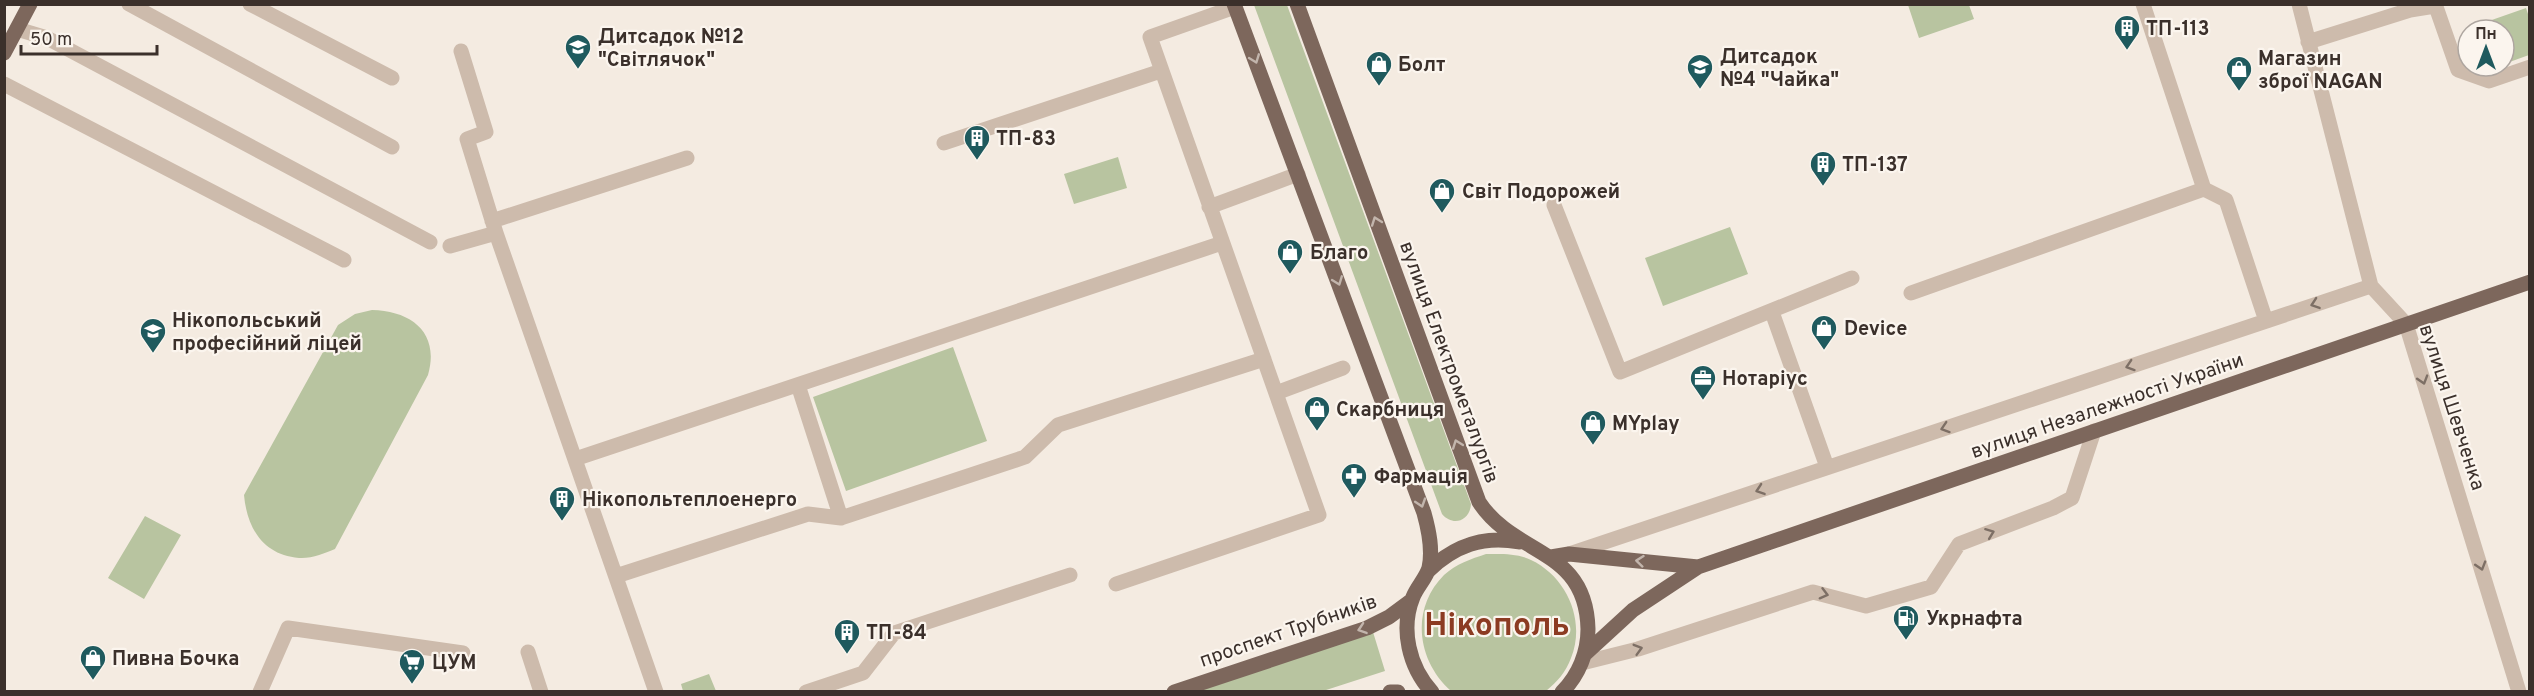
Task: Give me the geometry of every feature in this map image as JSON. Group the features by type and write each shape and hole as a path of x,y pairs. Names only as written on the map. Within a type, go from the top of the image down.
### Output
{"main road":[{"path":"4,53 30,4"},
{"name":"вулиця Електрометалургів","path":"1297,4 1475,493 1486,512 1505,531 1551,556 1565,569 1576,584 1583,600 1588,618 1588,636 1583,659 1570,684 1562,692"},
{"path":"1235,6 1421,501 1430,542 1428,571"},
{"name":"вулиця Незалежності України","path":"1698,567 2529,282"},
{"path":"1432,692 1416,670 1407,635 1407,617 1412,600 1428,571 1448,554 1471,543 1505,539 1522,542"},
{"path":"1551,556 1569,554 1698,567"},
{"path":"1583,659 1633,610 1698,567"},
{"name":"проспект Трубників","path":"1174,692 1366,628 1389,617 1412,600"},
{"path":"1390,692 1398,692"}],"street":[{"path":"129,4 392,147"},
{"path":"250,4 392,78"},
{"path":"2143,4 2204,189 2226,200 2266,321"},
{"name":"вулиця Шевченка","path":"2299,4 2370,286 2406,324 2519,692"},
{"path":"2308,42 2410,10 2435,5 2458,70 2489,81 2529,67"},
{"path":"1116,584 1319,515 1150,37 1235,6"},
{"path":"17,29 47,38 430,242"},
{"path":"461,51 486,132 467,139 494,227 656,692"},
{"path":"944,143 1161,71"},
{"path":"4,84 344,260"},
{"path":"450,246 494,227 687,158"},
{"path":"1209,207 1298,174"},
{"path":"1911,293 2204,189"},
{"path":"1554,205 1620,372 1852,278"},
{"path":"575,459 1222,243"},
{"path":"1569,554 2370,286"},
{"path":"1772,312 1827,467"},
{"path":"616,576 808,514 841,518 1025,457 1058,425 1264,359"},
{"path":"1276,393 1343,368"},
{"path":"798,385 841,518"},
{"path":"1583,659 1638,649 1813,592 1866,606 1931,587 1959,544 2053,508 2072,498 2094,431"},
{"path":"806,692 863,672 894,633 1070,575"},
{"path":"260,692 288,628 462,653"},
{"path":"528,652 541,692"}],"green space":[{"path":"1254,5 1287,5 1471,504 1468,515 1460,520 1451,520 1442,514"},
{"path":"1908,5 1969,5 1974,19 1919,38"},
{"path":"2526,8 2529,17 2529,55 2516,60 2516,18 2497,18"},
{"path":"1118,157 1127,188 1074,204 1064,174"},
{"path":"1730,227 1748,274 1663,306 1645,258"},
{"path":"372,310 399,315 420,327 430,347 431,360 428,375 335,549 308,558 286,556 276,552 259,538 249,518 244,495 338,325 355,314"},
{"path":"953,347 987,441 846,491 813,397"},
{"path":"145,516 181,535 144,599 108,578"},
{"path":"1486,554 1515,555 1531,560 1555,577 1570,601 1576,629 1575,644 1567,668 1546,691 1451,691 1431,665 1422,635 1422,619 1426,603 1444,575 1469,560"},
{"path":"1373,632 1385,671 1323,691 1195,692"},
{"path":"709,674 716,691 683,691 681,684"}],"place":[{"name":"ТП-113","path":"2127,51"},
{"name":"Дитсадок №12 \"Світлячок\"","path":"578,70"},
{"name":"Болт","path":"1379,87"},
{"name":"Дитсадок №4 \"Чайка\"","path":"1700,90"},
{"name":"Магазин зброї NAGAN","path":"2239,92"},
{"name":"ТП-83","path":"977,161"},
{"name":"ТП-137","path":"1823,187"},
{"name":"Світ Подорожей","path":"1442,214"},
{"name":"Благо","path":"1290,275"},
{"name":"Device","path":"1824,351"},
{"name":"Нікопольський професійний ліцей","path":"153,354"},
{"name":"Нотаріус","path":"1703,401"},
{"name":"Скарбниця","path":"1317,432"},
{"name":"MYplay","path":"1593,446"},
{"name":"Фармація","path":"1354,499"},
{"name":"Нікопольтеплоенерго","path":"562,522"},
{"name":"Укрнафта","path":"1906,641"},
{"name":"ТП-84","path":"847,655"},
{"name":"Пивна Бочка","path":"93,681"},
{"name":"ЦУМ","path":"412,685"}],"district":[{"name":"Нікополь","path":"1497,624"}]}
